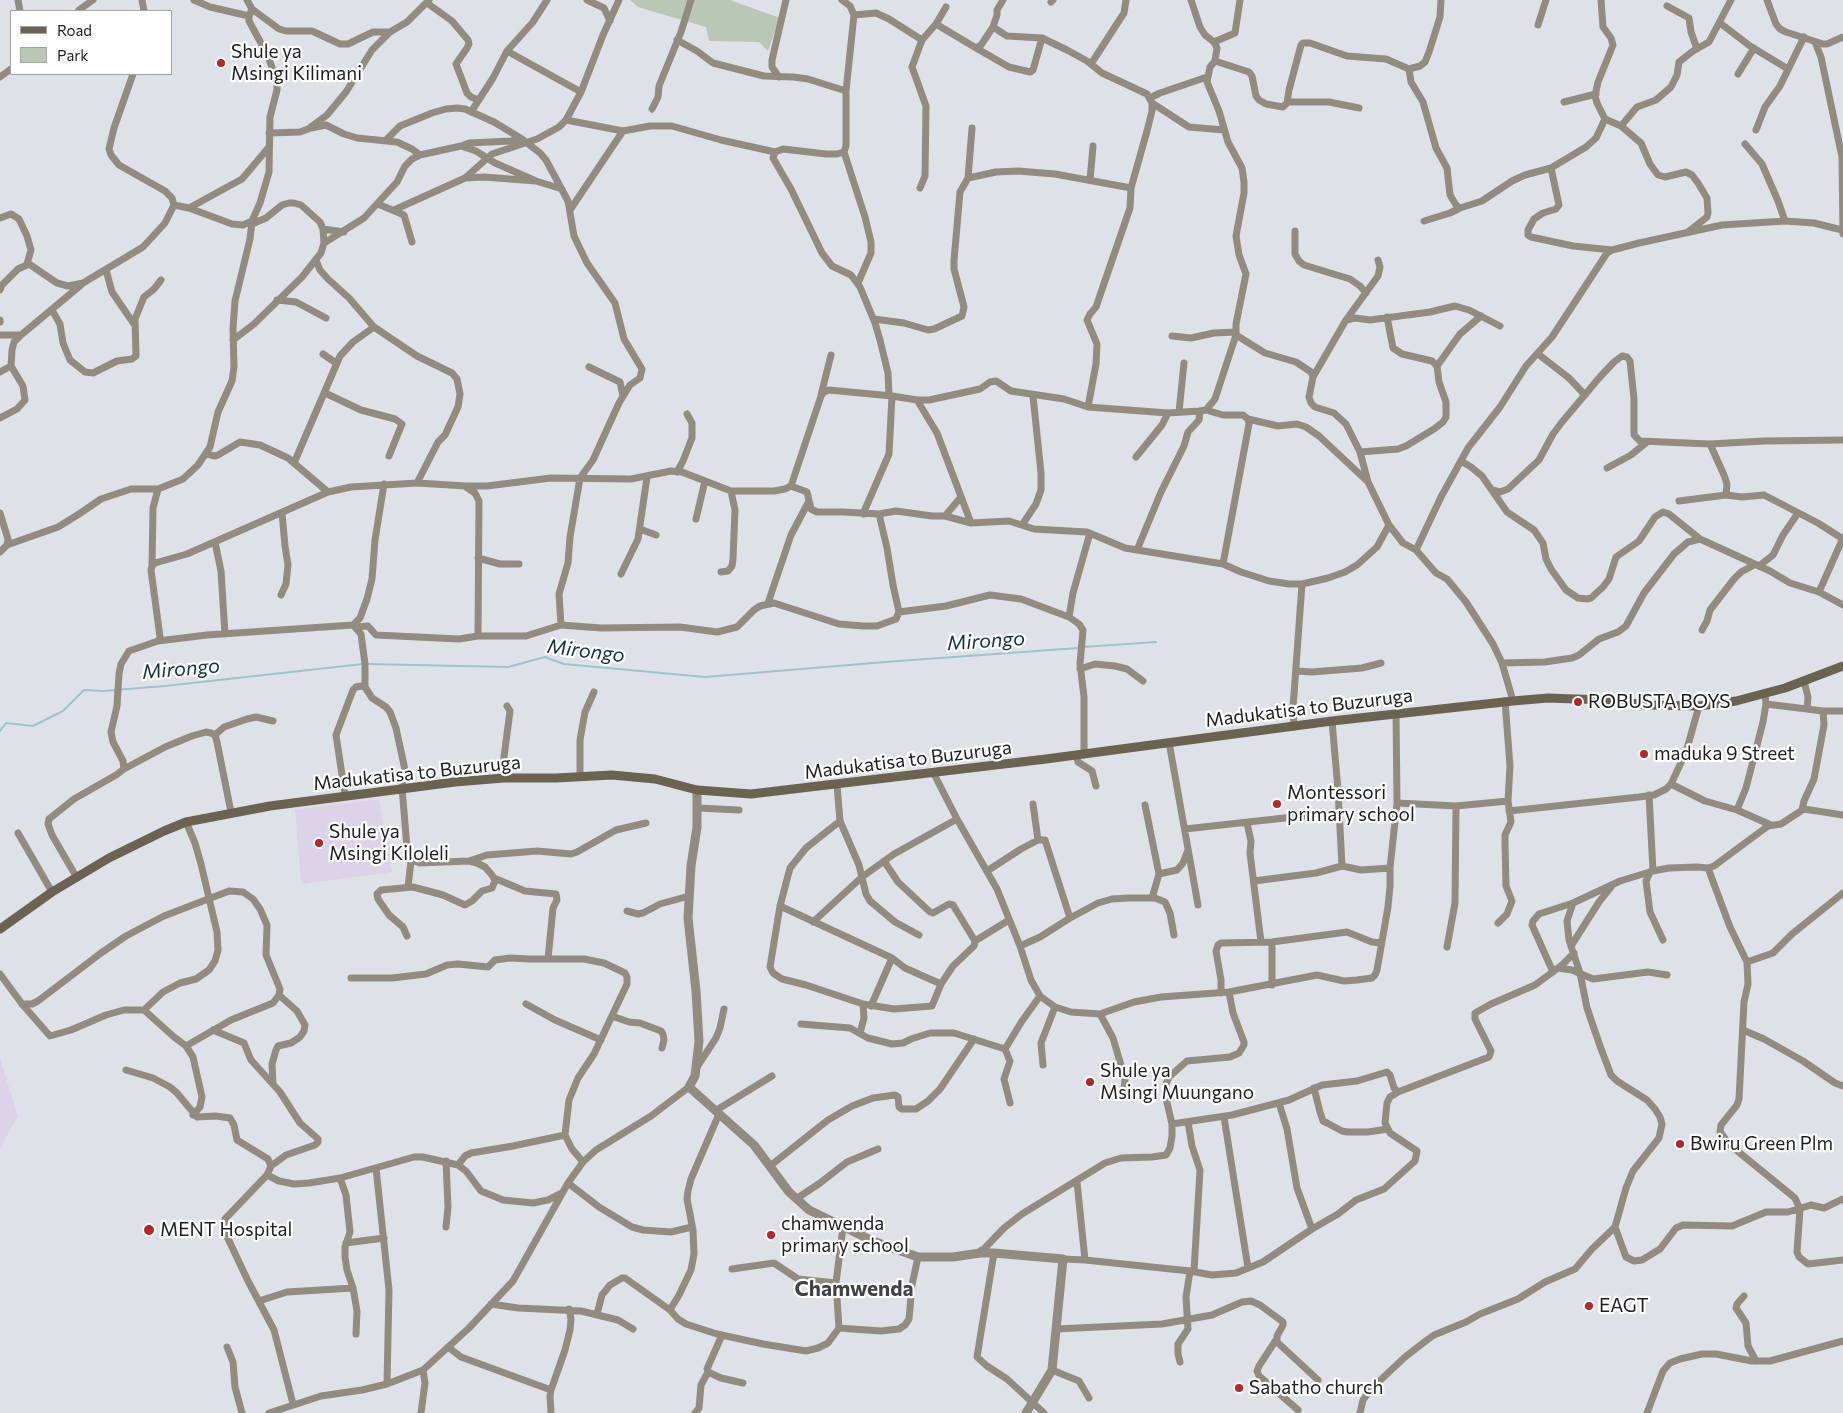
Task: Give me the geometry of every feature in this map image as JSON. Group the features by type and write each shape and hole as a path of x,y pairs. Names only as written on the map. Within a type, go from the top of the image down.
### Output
{"main road":[{"name":"Madukatisa to Buzuruga","path":"0,929 52,892 136,844 186,822 231,812 345,795 504,778 612,775 634,776 697,790 751,794 837,785 1332,721 1509,701 1575,698 1645,705 1699,706 1736,701 1765,694 1843,666"}],"street":[{"path":"79,10 93,0"},
{"path":"194,0 210,7 249,16"},
{"path":"246,0 252,9 279,29 286,31 312,31 340,44 348,44 373,32 390,32"},
{"path":"471,112 507,51 533,22 547,0"},
{"path":"587,0 604,8 610,21"},
{"path":"394,210 465,178 497,152 559,127 566,120 581,92 619,0"},
{"path":"652,109 658,98 658,86 677,40 690,0"},
{"path":"780,77 772,67 772,60 786,0"},
{"path":"842,0 850,6 854,15 846,91 846,146 844,152 871,242 871,253 858,283"},
{"path":"976,48 981,45 993,27 997,10 1003,0"},
{"path":"1091,64 1124,13 1125,0"},
{"path":"1137,550 1161,492 1184,446 1188,432 1214,399 1236,334 1236,324 1246,274 1236,236 1244,188 1242,168 1224,130 1219,111 1208,86 1207,77 1210,67 1216,61 1217,52 1214,42 1205,35 1200,27 1191,0"},
{"path":"1214,42 1235,33 1240,0"},
{"path":"1216,61 1249,72 1259,100 1266,104 1282,107 1288,102 1294,72 1303,43 1310,43 1347,56 1386,59 1410,69 1420,66 1427,58 1440,17 1441,0"},
{"path":"1538,25 1546,0"},
{"path":"1601,0 1603,27 1613,44 1598,82 1596,94 1605,119 1621,126 1641,143 1650,164 1658,175 1665,177 1686,172 1692,175 1707,198 1707,217"},
{"path":"1621,126 1637,107 1656,100 1665,94 1674,82 1679,62 1709,42 1731,0"},
{"path":"1767,0 1776,24 1780,29 1823,44 1843,37"},
{"path":"269,134 296,133 308,128 327,115 338,104 366,58 390,32 407,22 428,1 452,21 468,40 469,44 456,64 467,93 479,100"},
{"path":"1667,6 1689,18 1691,32 1697,49"},
{"path":"920,188 925,176 926,106 912,67 922,40 936,24 946,7"},
{"path":"0,552 7,545 58,527 101,499 131,489 158,489 183,479 207,454 213,440 218,412 232,381 235,301 250,239 252,222 269,172 271,110 277,90 277,82 268,56 251,26 249,16 252,9"},
{"path":"854,15 876,13 922,40"},
{"path":"1720,23 1754,48 1788,69"},
{"path":"936,24 1009,67 1030,72 1033,70 1042,38"},
{"path":"993,27 995,30 1013,37 1042,38 1091,64 1102,73 1136,88 1189,127 1224,130"},
{"path":"1756,130 1765,107 1775,95 1804,38"},
{"path":"677,40 713,63 764,76 792,76 808,79 846,91"},
{"path":"1551,168 1559,205 1556,209 1543,213 1534,219 1528,230 1528,235 1534,238 1573,246 1612,250 1722,225 1785,222 1814,223 1843,232 1841,143 1822,59 1814,42"},
{"path":"1822,59 1831,42"},
{"path":"1738,74 1754,48"},
{"path":"507,51 581,92"},
{"path":"1410,69 1411,82 1423,102 1436,148 1447,168 1450,195 1460,208"},
{"path":"0,418 17,409 25,400 23,386 11,366 14,342 83,283 143,247 165,223 174,205 172,198 165,191 119,165 111,155 109,144 133,75"},
{"path":"1151,100 1160,92 1207,77"},
{"path":"1564,102 1596,94"},
{"path":"1088,407 1096,364 1097,344 1087,320 1096,307 1130,208 1131,188 1152,111 1151,100"},
{"path":"1288,102 1329,102 1359,108"},
{"path":"386,140 400,126 432,113 446,109 465,109 494,122 540,153 562,189 570,210 574,236 587,263 615,303 624,338 642,369 640,378 630,385 623,396 593,460 580,478 570,537 568,563 559,594 560,625"},
{"path":"1424,220 1482,201 1525,175 1551,168 1593,142 1605,119"},
{"path":"566,120 623,131 650,126 672,126 721,140 775,152 783,149 826,154 844,152"},
{"path":"308,128 326,125 357,138 386,140 404,145 420,155"},
{"path":"874,319 934,330 962,316 964,307 954,269 954,260 960,192 968,178 972,128"},
{"path":"570,210 623,131"},
{"path":"324,243 364,218 397,182 405,166 412,159 420,155 469,143 524,141"},
{"path":"1745,144 1762,164 1778,200 1785,222"},
{"path":"461,146 476,151 536,181 562,189"},
{"path":"1090,180 1093,146"},
{"path":"189,208 242,179 269,147"},
{"path":"775,152 773,158 791,189 813,239 832,266 851,275 858,283 874,319 888,373 890,396 889,454 862,514"},
{"path":"968,178 996,172 1018,171 1055,174 1131,188"},
{"path":"465,178 484,177 536,181"},
{"path":"174,205 189,208 232,224 243,225 266,218 282,205 289,202 301,205 315,216 323,228 324,243 321,253 316,260 302,277 254,324 233,340"},
{"path":"378,204 404,215 412,242"},
{"path":"0,218 11,214 19,219 31,250 27,264 2,285 0,290"},
{"path":"1707,217 1722,225"},
{"path":"1688,232 1707,217"},
{"path":"323,228 344,232"},
{"path":"1295,231 1295,254 1299,261 1304,265 1350,279 1366,293"},
{"path":"1416,550 1441,496 1468,448 1500,407 1526,366 1552,337 1574,306 1599,264 1612,250"},
{"path":"316,260 320,270 349,298 374,327 417,356 452,373 457,379 460,386 458,407 445,435 432,452 416,483"},
{"path":"1378,260 1380,267 1378,276 1346,320 1313,377 1310,392 1311,403 1340,417 1352,434 1360,452 1368,482 1389,525 1403,543 1416,550 1436,573 1447,579 1458,592 1493,644 1502,663 1509,701 1510,766 1508,801 1511,822 1504,843 1506,886 1512,901 1507,914 1498,923"},
{"path":"27,264 36,267 58,283 68,286 83,283"},
{"path":"106,270 112,292 118,304 134,324"},
{"path":"52,310 60,324 63,343 70,360 78,368 88,373 93,373 117,361 132,359 136,356 134,324 144,297 156,288 161,280"},
{"path":"277,300 296,302 326,318"},
{"path":"1346,320 1355,318 1366,320 1430,312 1455,306 1465,308 1500,326"},
{"path":"1437,366 1460,334 1481,316"},
{"path":"1360,452 1398,449 1434,429 1446,417 1447,408 1439,382 1437,366 1432,361 1402,354 1393,348 1387,317"},
{"path":"294,463 336,363 352,342 374,327"},
{"path":"1172,336 1191,338 1214,333 1236,334 1265,353 1287,358 1306,367 1313,377"},
{"path":"0,334 21,335"},
{"path":"323,354 336,363"},
{"path":"1538,354 1569,378 1585,395"},
{"path":"791,486 821,396 831,355"},
{"path":"1492,490 1500,492 1508,489 1539,460 1554,434 1585,395 1614,362 1622,356 1627,357 1630,361 1634,435 1640,441 1710,444 1843,440"},
{"path":"1178,412 1184,363"},
{"path":"0,372 11,366"},
{"path":"589,367 620,382 623,396"},
{"path":"821,396 829,390 917,400 943,398 980,389 993,381 1000,383 1011,391 1033,396 1064,399 1088,407 1168,413 1203,411 1223,415 1243,415 1248,419 1278,426 1298,424 1306,427 1319,436 1368,482"},
{"path":"325,393 361,410 395,419 402,424 389,456"},
{"path":"1022,525 1040,497 1042,482 1033,396"},
{"path":"917,400 937,433 971,523"},
{"path":"1136,457 1162,425 1168,413"},
{"path":"677,472 692,438 692,423 687,414"},
{"path":"1224,564 1249,424 1248,419"},
{"path":"1607,468 1631,455 1648,442"},
{"path":"207,454 215,456 237,444 260,445 294,463 328,492"},
{"path":"1710,444 1724,475 1726,495"},
{"path":"1460,461 1477,471 1510,515 1534,530 1543,543 1546,559 1551,568 1566,590 1578,598 1587,600 1603,587 1611,574 1616,557 1639,541 1659,513 1670,514 1700,538 1797,586 1819,592 1843,605"},
{"path":"152,566 155,563 187,554 328,492 351,487 416,483 466,486 514,483 551,478 613,479 647,477 663,472 682,472 731,491 774,491 791,486 807,492 811,509 817,512 879,514 896,510 932,516 945,516 971,523 1003,521 1034,529 1090,533 1125,548 1224,564 1269,581 1289,584 1302,584 1336,575 1357,565 1377,548 1389,525"},
{"path":"622,574 636,546 647,477"},
{"path":"696,519 705,481"},
{"path":"354,626 360,618 372,579 375,540 384,484"},
{"path":"466,486 477,496 479,501 478,636"},
{"path":"158,489 153,508 152,566 160,633 158,641"},
{"path":"721,572 728,570 732,566 734,559 735,510 731,491"},
{"path":"1679,500 1726,495 1742,497 1764,495 1843,538 1819,592"},
{"path":"945,516 961,497"},
{"path":"768,603 792,535 809,501"},
{"path":"0,513 8,539 7,545"},
{"path":"281,595 286,584 288,565 282,513"},
{"path":"1702,630 1710,610 1734,579 1741,572 1756,566 1773,555 1783,535 1798,513"},
{"path":"124,769 123,761 113,742 111,732 117,706 121,664 128,651 158,641 225,634 354,626 368,626 376,635 459,639 478,636 526,636 560,625 602,628 680,627 723,631 737,627 754,610 768,603 785,606 850,626 877,626 896,619 899,612 879,514"},
{"path":"640,529 656,536"},
{"path":"1069,617 1073,593 1090,533"},
{"path":"1502,663 1545,662 1572,658 1580,655 1599,639 1618,632 1626,626 1644,594 1674,554 1688,542 1700,538"},
{"path":"215,542 221,571 225,634"},
{"path":"478,558 500,564 520,564"},
{"path":"1294,727 1293,708 1302,584"},
{"path":"899,612 946,606 990,595 1021,599 1069,617 1079,624 1083,630 1080,670 1084,697 1078,762 1092,771 1096,786"},
{"path":"354,626 361,634 365,664 365,687 372,698 390,712 396,728 405,770 402,788 406,856 411,861 420,863 469,861 487,855 537,851 571,854 578,852 616,830 646,823"},
{"path":"1296,671 1312,672 1362,668 1381,663"},
{"path":"1080,670 1095,664 1115,666 1127,668 1143,680"},
{"path":"1804,681 1808,697 1807,709"},
{"path":"345,795 337,731 356,687 365,687"},
{"path":"580,777 580,740 586,712 594,692"},
{"path":"1737,810 1746,788 1760,736 1766,704 1765,694"},
{"path":"1766,704 1823,711 1843,711"},
{"path":"504,778 504,757 510,711 507,706"},
{"path":"1509,811 1661,792 1671,784 1686,752 1699,706"},
{"path":"1802,810 1814,779 1824,725 1823,711"},
{"path":"933,772 1000,895 1031,980 1040,996 1055,1007 1082,1014 1100,1014 1134,1002 1229,992 1317,975 1344,981 1372,978 1377,970 1390,886 1390,868 1397,803 1396,714"},
{"path":"215,735 224,727 256,717 273,721"},
{"path":"1332,721 1342,866"},
{"path":"77,878 52,835 48,824 49,819 74,799 124,769 166,747 206,732 215,735"},
{"path":"215,735 231,812"},
{"path":"1169,742 1198,905"},
{"path":"1671,784 1705,801 1737,810 1771,825 1781,824 1806,809 1843,815"},
{"path":"837,785 840,821 859,865 866,894 870,901 895,922 919,935"},
{"path":"269,1413 293,1404 334,1393 362,1390 387,1384 423,1370 469,1328 505,1290 520,1270 568,1183 583,1162 596,1150 651,1116 689,1087 696,1076 699,1041 688,918 698,808 697,790"},
{"path":"1649,795 1651,871 1646,881 1650,912 1663,940"},
{"path":"1397,803 1456,806 1508,801"},
{"path":"1033,804 1038,840"},
{"path":"1145,805 1159,874 1152,898"},
{"path":"1447,947 1455,903 1456,806"},
{"path":"698,808 739,810"},
{"path":"1185,830 1339,812"},
{"path":"814,922 862,877 884,861 957,819"},
{"path":"840,821 806,848 790,868 780,906 770,967 773,973 782,979 871,1006 894,1009 932,1006 941,984 953,966 974,946 975,941 1009,920"},
{"path":"144,1010 163,992 180,983 196,978 209,970 215,961 218,950 217,932 195,843 186,822"},
{"path":"1247,823 1261,942"},
{"path":"1556,970 1532,925 1539,914 1573,903 1651,871 1683,867 1708,868 1714,866 1771,825"},
{"path":"18,832 52,892"},
{"path":"987,872 1038,840 1044,840 1070,918"},
{"path":"1159,874 1177,870 1183,863 1188,850"},
{"path":"408,887 411,861"},
{"path":"469,861 485,867 494,878 525,892 556,894 557,900 553,908 548,959"},
{"path":"884,861 898,882 930,912 933,913 949,904 953,905 975,941"},
{"path":"1254,881 1316,873 1342,866 1361,870 1390,868"},
{"path":"1708,868 1730,927 1747,962 1748,984 1744,1002 1739,1099 1721,1124 1720,1132 1730,1145 1795,1198 1800,1209 1797,1252 1799,1257 1808,1264 1843,1260"},
{"path":"407,936 403,927 389,916 377,895 381,890 408,887 434,893 465,905 482,891 492,888 495,883 494,878"},
{"path":"689,1087 754,1145 796,1199 809,1210 873,1241 918,1257 952,1257 981,1252 1085,1260 1192,1271 1212,1275 1236,1273 1263,1262 1312,1228 1338,1214 1362,1197 1384,1189 1416,1161 1416,1151 1393,1135 1388,1129 1385,1119 1387,1103 1390,1097 1398,1092 1490,1057 1491,1051 1475,1019 1476,1013 1498,1001 1536,985 1556,970 1573,950 1599,902 1613,885"},
{"path":"22,1004 32,1004 38,1001 126,936 164,916 234,890 247,894 260,909 267,925 266,955 280,989 279,995 273,1004 213,1030 186,1046"},
{"path":"1747,962 1773,953 1792,934 1843,893"},
{"path":"627,911 638,914 643,913 660,904 689,896"},
{"path":"1020,946 1040,937 1070,918 1104,901 1128,898 1161,899 1168,906 1174,935"},
{"path":"1360,1413 1363,1400 1370,1389 1405,1357 1434,1335 1518,1299 1545,1282 1574,1269 1616,1227 1630,1178 1638,1164 1655,1146 1661,1131 1660,1116 1647,1100 1620,1084 1611,1075 1587,1008 1567,922 1573,903"},
{"path":"780,906 892,958 905,968 941,984"},
{"path":"1221,993 1221,980 1216,951 1218,945 1225,942 1272,942 1347,932 1372,942 1382,943"},
{"path":"1272,942 1272,985"},
{"path":"351,978 392,978 426,974 447,965 488,967 496,960 510,958 594,960 624,973 627,977 626,984 594,1054 573,1087 566,1119 565,1134 572,1150 583,1162"},
{"path":"871,1006 892,958"},
{"path":"1556,970 1568,969 1588,978 1596,979 1648,972 1667,974"},
{"path":"0,974 47,1035 53,1036 124,1010 144,1010 174,1038 186,1046 193,1056 202,1097 200,1107 194,1114"},
{"path":"981,1252 1004,1228 1022,1214 1077,1182 1098,1166 1112,1160 1166,1155 1170,1148 1172,1136 1172,1124 1165,1094 1169,1077 1187,1060 1230,1057 1239,1053 1244,1045 1233,1013 1229,992"},
{"path":"273,1084 272,1064 278,1046 291,1043 300,1037 305,1025 297,1010 279,995"},
{"path":"1005,1049 1040,996"},
{"path":"526,1004 555,1020 601,1040"},
{"path":"860,1033 864,1018 863,1004"},
{"path":"1043,1065 1041,1043 1055,1007"},
{"path":"697,1067 716,1038 724,1009"},
{"path":"1100,1014 1113,1038 1125,1079 1124,1089"},
{"path":"612,1016 629,1022 640,1023 661,1031 664,1040 662,1048"},
{"path":"801,1024 850,1028 868,1038 892,1044 903,1043 930,1033 954,1033 1005,1049 1010,1061 1004,1079 1010,1103"},
{"path":"213,1030 244,1043 251,1060 280,1092 300,1123 319,1140 315,1145 286,1155 271,1166 267,1175 223,1223 223,1228 258,1302 274,1330 293,1404"},
{"path":"1743,1030 1764,1039 1835,1083 1843,1086"},
{"path":"770,1166 828,1120 852,1106 873,1098 895,1095 898,1097 902,1109 916,1109 928,1101 940,1089 974,1039"},
{"path":"126,1070 152,1078 170,1087 194,1114 199,1117 216,1116 230,1118 234,1125 237,1140 268,1159 271,1166"},
{"path":"1172,1124 1224,1117 1279,1103 1314,1088 1357,1081 1387,1072 1390,1075 1394,1088 1398,1092"},
{"path":"670,1310 691,1270 694,1254 687,1199 688,1191 717,1113 772,1076"},
{"path":"1314,1088 1320,1112 1323,1120 1327,1123 1347,1132 1368,1132 1388,1129"},
{"path":"1279,1103 1288,1129 1297,1188 1312,1228"},
{"path":"1224,1117 1248,1268"},
{"path":"1180,1362 1178,1349 1180,1340 1188,1329 1186,1297 1192,1271 1200,1170 1192,1146 1188,1122"},
{"path":"458,1165 465,1156 471,1153 565,1134"},
{"path":"796,1199 847,1162 878,1149"},
{"path":"267,1175 279,1181 294,1184 340,1178 423,1156 458,1165 466,1171 481,1192 503,1200 533,1203 548,1200 563,1192"},
{"path":"446,1161 448,1207 446,1227"},
{"path":"376,1168 389,1290 387,1384"},
{"path":"340,1178 346,1195 350,1232 346,1243 345,1257 346,1270 353,1288 357,1311 356,1334"},
{"path":"1077,1182 1085,1260"},
{"path":"568,1183 599,1207 638,1228 670,1232 692,1227"},
{"path":"1616,1227 1626,1257 1634,1261 1642,1260 1660,1249 1676,1228 1683,1225 1732,1226 1766,1212 1788,1212 1811,1205 1824,1208 1843,1199"},
{"path":"597,1314 605,1290 610,1285 625,1278 670,1310 678,1319 686,1324 722,1335 763,1344 806,1351 818,1348 828,1343 839,1328 836,1283 843,1227"},
{"path":"346,1243 384,1238"},
{"path":"994,1253 978,1357 1044,1413"},
{"path":"839,1328 881,1331 899,1329 905,1325 909,1319 912,1285 918,1257"},
{"path":"1026,1413 1052,1370 1063,1259"},
{"path":"732,1269 774,1263 798,1279 836,1283"},
{"path":"258,1302 287,1292 353,1288"},
{"path":"1744,1296 1736,1308 1744,1318 1748,1346 1756,1361"},
{"path":"1056,1329 1148,1326 1212,1315 1242,1302 1251,1301 1260,1305 1283,1322 1284,1325 1259,1366 1259,1376 1296,1411 1306,1413"},
{"path":"491,1304 597,1314 618,1320 633,1329"},
{"path":"551,1413 551,1390 570,1330 571,1319 569,1310"},
{"path":"695,1413 699,1408 701,1385 708,1372 709,1362 722,1335"},
{"path":"1276,1340 1318,1380"},
{"path":"1647,1413 1663,1371 1670,1363 1688,1357 1716,1354 1756,1361 1770,1361 1794,1356 1843,1341"},
{"path":"227,1347 233,1362 242,1413"},
{"path":"448,1347 461,1357 551,1390"},
{"path":"421,1413 426,1383 423,1370"},
{"path":"1052,1370 1079,1381 1089,1398"},
{"path":"708,1372 721,1378 743,1383"}],"shaded area":[{"path":"379,799 392,872 301,884 295,809"},
{"path":"0,1059 18,1116 0,1148"}],"green space":[{"path":"630,0 730,0 780,18 768,51 759,42 709,41 706,27 638,7"}],"waterway":[{"name":"Mirongo","path":"1083,647 1156,642"},
{"name":"Mirongo","path":"368,664 508,667 545,657 564,664 705,677 1078,648"},
{"name":"Mirongo","path":"0,731 6,723 33,726 63,711 84,690 103,691 165,686 363,664"}],"place":[{"name":"Shule ya Msingi Kilimani","path":"221,63"},
{"name":"ROBUSTA BOYS","path":"1578,702"},
{"name":"maduka 9 Street","path":"1644,754"},
{"name":"Montessori primary school","path":"1277,804"},
{"name":"Shule ya Msingi Kiloleli","path":"319,843"},
{"name":"Shule ya Msingi Muungano","path":"1090,1082"},
{"name":"Bwiru Green Plm","path":"1680,1144"},
{"name":"MENT Hospital","path":"149,1230"},
{"name":"chamwenda primary school","path":"771,1235"},
{"name":"EAGT","path":"1589,1306"},
{"name":"Sabatho church","path":"1239,1388"}],"district":[{"name":"Chamwenda","path":"854,1289"}]}
